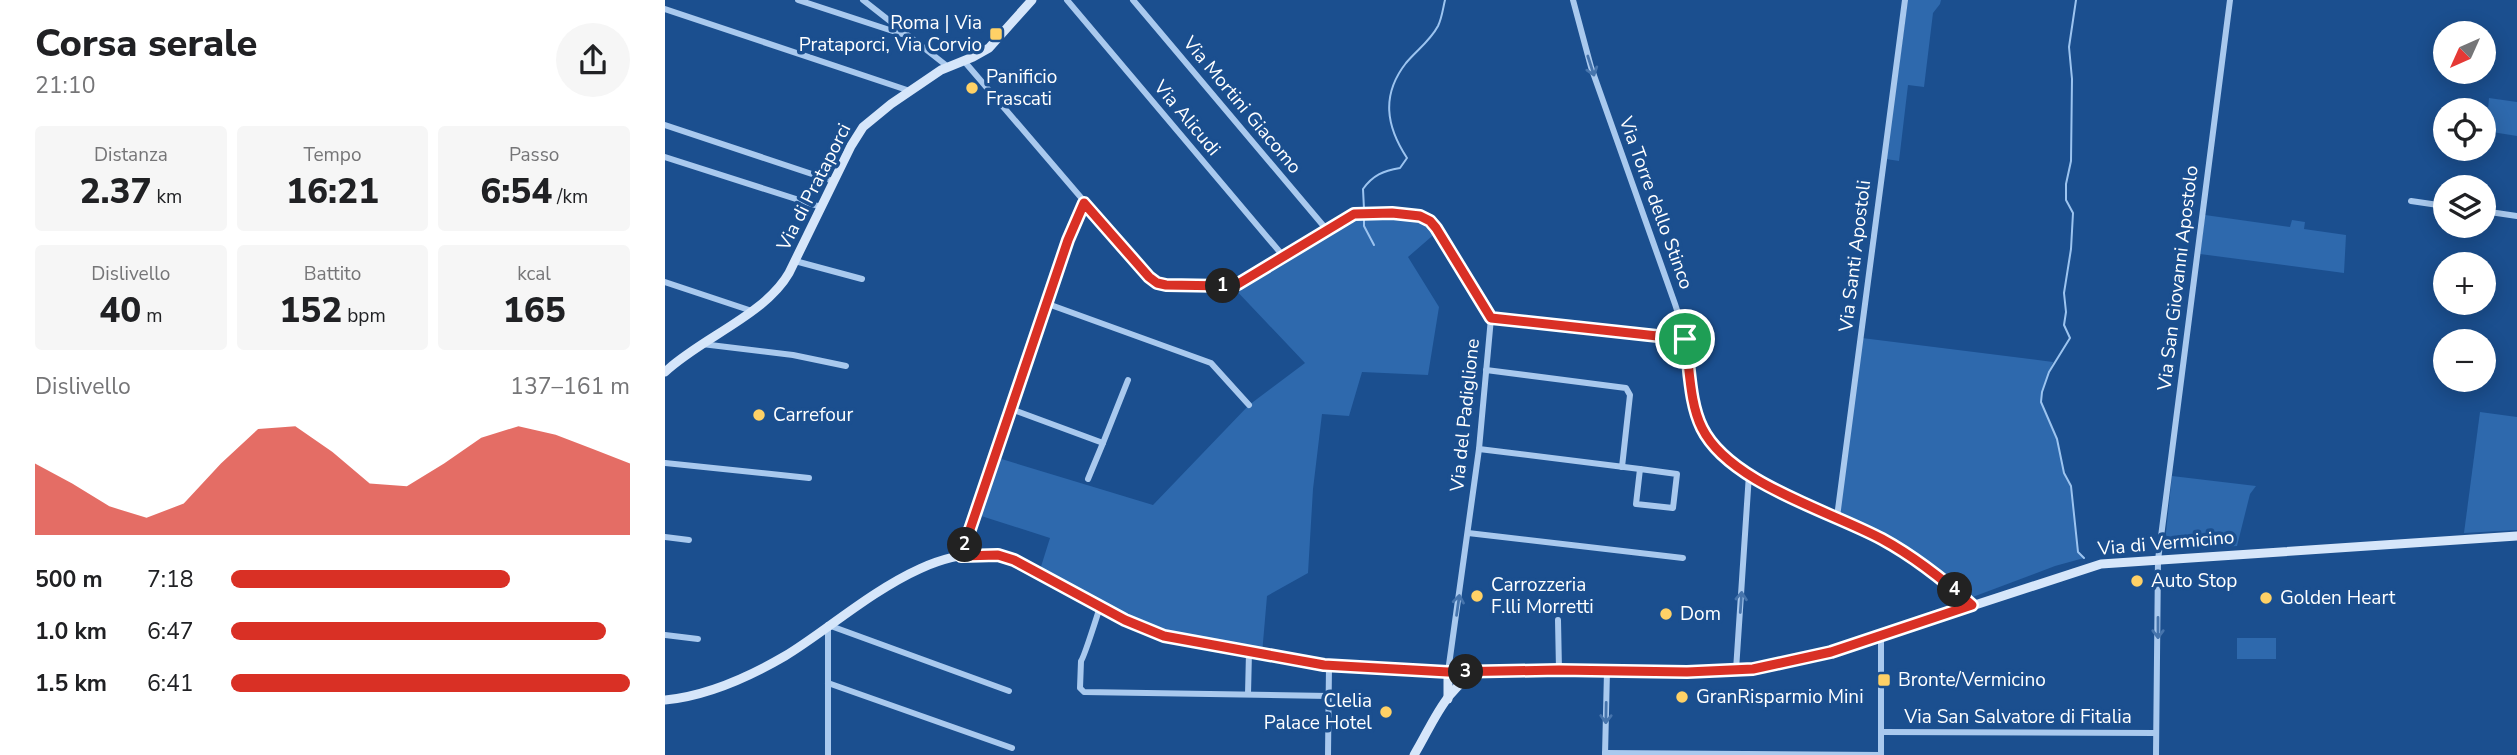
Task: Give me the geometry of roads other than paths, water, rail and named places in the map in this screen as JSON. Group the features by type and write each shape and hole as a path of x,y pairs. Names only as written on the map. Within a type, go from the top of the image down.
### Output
{"street":[{"path":"798,0 911,37"},
{"path":"863,0 947,66"},
{"name":"Via di Prataporci","path":"668,366 775,293 787,277 833,181 863,127 947,66 964,61 992,46 1032,0"},
{"name":"Via Alicudi","path":"1066,0 1284,257"},
{"name":"Via Mortini Giacomo","path":"1133,0 1327,230"},
{"name":"Via Torre dello Stinco","path":"1573,0 1591,68 1646,216 1685,339 1702,428 1719,450 1749,474 1790,497 1837,517 1910,555 1972,605"},
{"name":"Via Santi Apostoli","path":"1837,517 1905,0"},
{"name":"Via San Giovanni Apostolo","path":"2156,755 2158,559 2230,0"},
{"path":"665,9 909,91"},
{"name":"Via del Padiglione","path":"964,61 1149,277 1160,284 1232,286 1348,216 1358,213 1392,213 1425,218 1436,228 1491,318 1479,449 1448,672"},
{"path":"665,125 833,181"},
{"path":"665,157 821,207"},
{"path":"2411,201 2433,204"},
{"path":"961,556 1068,240 1084,203"},
{"path":"2496,213 2517,216"},
{"path":"795,261 862,279"},
{"path":"665,282 752,311"},
{"path":"1048,304 1211,363 1249,405"},
{"path":"1491,318 1685,339"},
{"path":"701,344 793,355 846,366"},
{"path":"1486,370 1626,388 1630,395 1622,467"},
{"path":"1088,479 1128,380"},
{"path":"1011,409 1103,443"},
{"path":"1479,449 1640,469 1677,474 1673,508 1636,504 1640,469"},
{"path":"665,463 809,478"},
{"path":"1736,670 1749,474"},
{"path":"1468,533 1683,558"},
{"name":"Via di Vermicino","path":"1414,755 1448,699 1461,683 1483,671 1736,670 1803,659 2093,566 2158,559 2517,536"},
{"path":"665,537 689,540"},
{"path":"665,700 704,692 736,680 785,655 907,574 961,556 1006,557 1142,628 1164,636 1329,666 1448,672 1483,671"},
{"path":"1100,607 1086,645 1085,657 1081,661 1080,688 1084,692 1328,696"},
{"path":"1557,621 1559,670"},
{"path":"828,625 828,755"},
{"path":"828,625 1009,691"},
{"path":"665,635 698,639"},
{"path":"1607,671 1605,754 1881,755 1881,636"},
{"path":"1248,694 1249,652"},
{"path":"1328,755 1329,666"},
{"path":"1448,672 1452,681 1461,683"},
{"path":"1448,672 1448,699"},
{"path":"828,683 1012,748"},
{"name":"Via San Salvatore di Fitalia","path":"1881,732 2156,733"}],"waterway":[{"path":"1364,209 1363,189 1367,184 1379,174 1400,168 1407,158 1394,134 1389,110 1390,99 1398,75 1438,26 1445,0"},
{"path":"2076,0 2069,47 2072,79 2071,161 2066,184 2066,200 2073,213 2064,293 2064,325 2070,338 2049,372 2041,402 2057,439 2064,473 2071,486 2078,552 2084,558"},
{"path":"1364,216 1364,226 1374,245"}],"place":[{"name":"Roma | Via Prataporci, Via Corvio","path":"996,34"},
{"name":"Panificio Frascati","path":"972,88"},
{"name":"Carrefour","path":"759,415"},
{"name":"Auto Stop","path":"2137,581"},
{"name":"Carrozzeria F.lli Morretti","path":"1477,596"},
{"name":"Golden Heart","path":"2266,598"},
{"name":"Dom","path":"1666,614"},
{"name":"Bronte/Vermicino","path":"1884,680"},
{"name":"GranRisparmio Mini","path":"1682,697"},
{"name":"Clelia Palace Hotel","path":"1386,712"}]}
